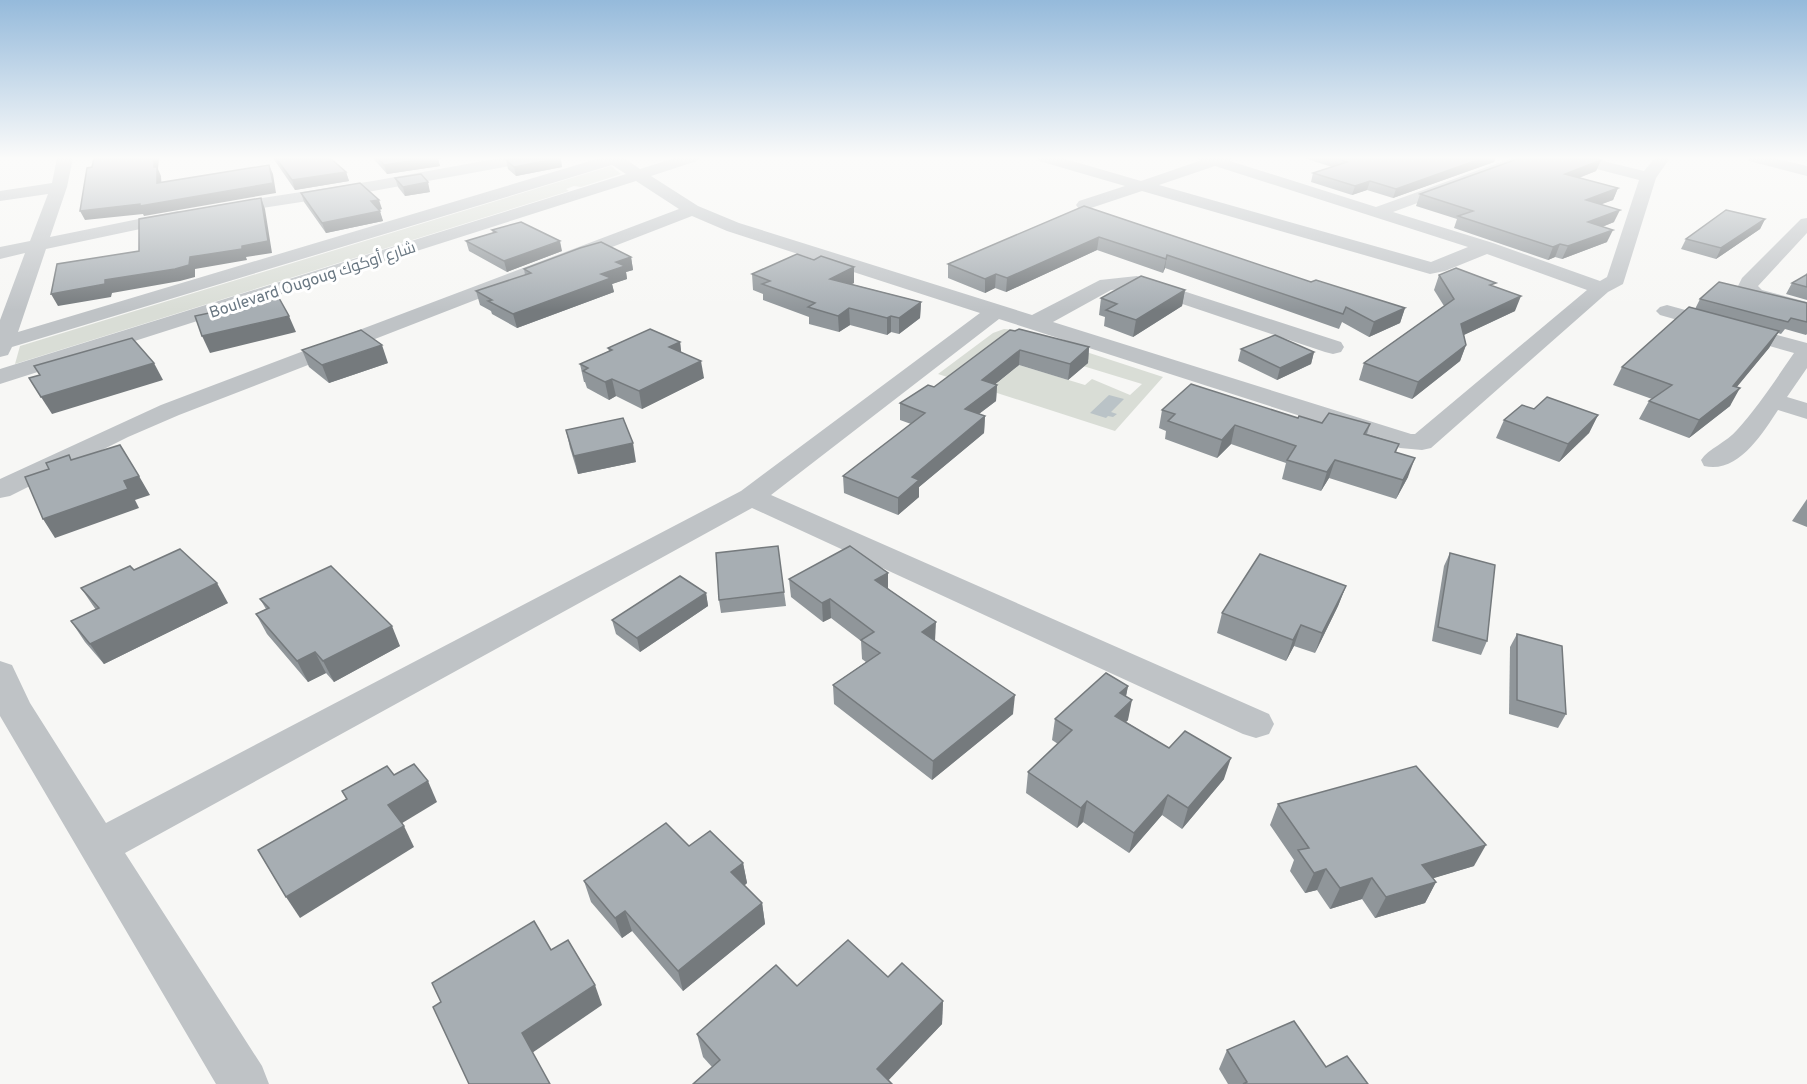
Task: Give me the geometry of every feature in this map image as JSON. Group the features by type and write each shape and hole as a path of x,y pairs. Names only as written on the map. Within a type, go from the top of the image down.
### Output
{"street":[{"path":"1,346 51,209"},
{"path":"0,254 39,244 224,209"},
{"name":"Boulevard Ougoug شارع أوكوك","path":"1,346 451,209"},
{"name":"Boulevard Ougoug شارع أوكوك","path":"0,377 535,209"},
{"path":"1222,209 1430,268 1486,248"},
{"path":"1367,209 1601,288"},
{"path":"1377,212 1386,209"},
{"path":"0,490 119,432 170,410 692,210 733,227 996,312 1385,435 1409,442 1422,442 1601,288 1616,280 1638,209"},
{"path":"1807,223 1749,282 1747,288 1755,294 1807,308"},
{"path":"1034,323 1107,284 1137,282 1333,346"},
{"path":"1667,311 1807,351 1738,447 1729,454 1714,460"},
{"path":"99,847 751,497 996,312"},
{"path":"1772,401 1807,411"},
{"path":"751,497 1256,724"},
{"path":"0,674 13,708 244,1084"}],"shaded area":[{"path":"471,209 513,209 15,364 20,346"},
{"path":"1004,329 1019,330 1163,377 1115,431 938,374 993,333","holes":["1009,345 1089,360 1083,366 1142,384 1130,395 1092,379 1085,385 1019,365 995,385"]},
{"path":"1109,395 1124,399 1111,412 1117,414 1106,418 1090,413"}],"building":[{"path":"80,209 101,209 80,211"},
{"path":"199,209 263,209 268,241 242,246 242,249 190,257 189,265 175,269 105,280 105,284 51,294 57,264 139,251 139,219"},
{"path":"312,209 378,209 380,211 322,223"},
{"path":"1078,209 1092,209 1311,282 1316,280 1405,308 1374,322 1346,307 1343,314 1167,255 1166,259 1099,237 1007,278 996,274 985,279 948,264"},
{"path":"1465,209 1620,210 1588,222 1613,230 1568,246 1560,244 1553,247 1458,216 1473,211"},
{"path":"1726,210 1765,219 1721,248 1686,239"},
{"path":"521,222 560,241 504,261 466,241 496,232 492,230"},
{"path":"601,242 631,257 616,262 625,266 601,274 611,278 513,314 488,301 492,300 476,291 531,273 524,269"},
{"path":"797,254 814,260 821,256 854,267 830,279 921,302 899,318 891,316 887,318 849,308 838,316 808,307 815,303 762,284 770,281 752,274"},
{"path":"1456,268 1496,283 1490,285 1521,296 1461,324 1466,345 1418,382 1364,363 1454,299 1439,275"},
{"path":"1806,275 1807,287 1792,283"},
{"path":"1141,276 1185,290 1136,320 1106,310 1117,304 1101,298"},
{"path":"1719,282 1807,303 1807,322 1791,318 1788,322 1700,299"},
{"path":"279,298 289,316 202,336 195,316"},
{"path":"1689,307 1779,331 1733,386 1740,388 1699,420 1649,401 1672,385 1622,367"},
{"path":"650,329 680,342 669,347 701,361 639,391 612,379 605,382 583,371 588,368 580,364"},
{"path":"1019,329 1089,347 1070,364 1020,350 982,380 997,385 965,409 985,416 912,477 919,480 898,498 843,476 925,413 900,403 928,385 934,387 1010,330"},
{"path":"361,330 382,345 322,365 302,350"},
{"path":"1275,335 1314,352 1280,368 1241,349"},
{"path":"132,338 154,363 41,397 29,378 40,375 34,366"},
{"path":"1191,384 1298,418 1299,416 1322,423 1329,413 1370,424 1364,434 1399,444 1395,452 1415,458 1403,480 1335,460 1327,472 1287,460 1296,446 1235,425 1222,440 1168,421 1175,414 1162,410"},
{"path":"1547,397 1598,415 1568,444 1504,420 1522,405 1534,409"},
{"path":"623,418 633,443 574,456 566,430"},
{"path":"120,445 139,476 124,481 128,489 43,519 25,477 49,469 46,463 69,455 71,460"},
{"path":"778,546 784,592 719,600 716,553"},
{"path":"850,546 888,573 875,580 936,622 922,632 1015,695 933,761 833,685 880,653 861,640 874,632 830,599 822,603 789,579"},
{"path":"180,549 217,583 90,644 71,621 99,608 81,588 130,566 134,570"},
{"path":"1450,553 1495,565 1487,641 1438,627"},
{"path":"1260,554 1346,586 1322,633 1301,625 1293,640 1222,613"},
{"path":"331,566 392,626 323,661 315,652 297,661 256,614 269,608 260,599"},
{"path":"680,576 706,593 637,638 612,620"},
{"path":"1517,634 1562,646 1566,714 1517,700"},
{"path":"1106,673 1128,686 1120,693 1132,700 1115,716 1169,748 1185,731 1231,758 1188,808 1168,795 1134,833 1087,801 1081,808 1028,772 1072,730 1055,719"},
{"path":"414,764 428,781 388,805 404,826 286,897 258,850 347,799 342,791 387,766 394,775"},
{"path":"1416,766 1486,845 1422,865 1436,882 1386,897 1372,878 1340,888 1326,869 1314,873 1298,850 1309,848 1278,804"},
{"path":"666,823 689,846 710,831 743,863 731,872 762,903 678,971 625,911 615,918 584,881"},
{"path":"534,921 551,950 568,940 595,985 522,1033 550,1084 469,1084 433,1007 441,1002 432,983"},
{"path":"848,940 888,977 902,963 943,1001 877,1069 892,1084 693,1084 720,1060 697,1034 776,965 797,986"},
{"path":"1294,1021 1326,1067 1347,1056 1368,1084 1243,1084 1247,1082 1227,1050"}]}
